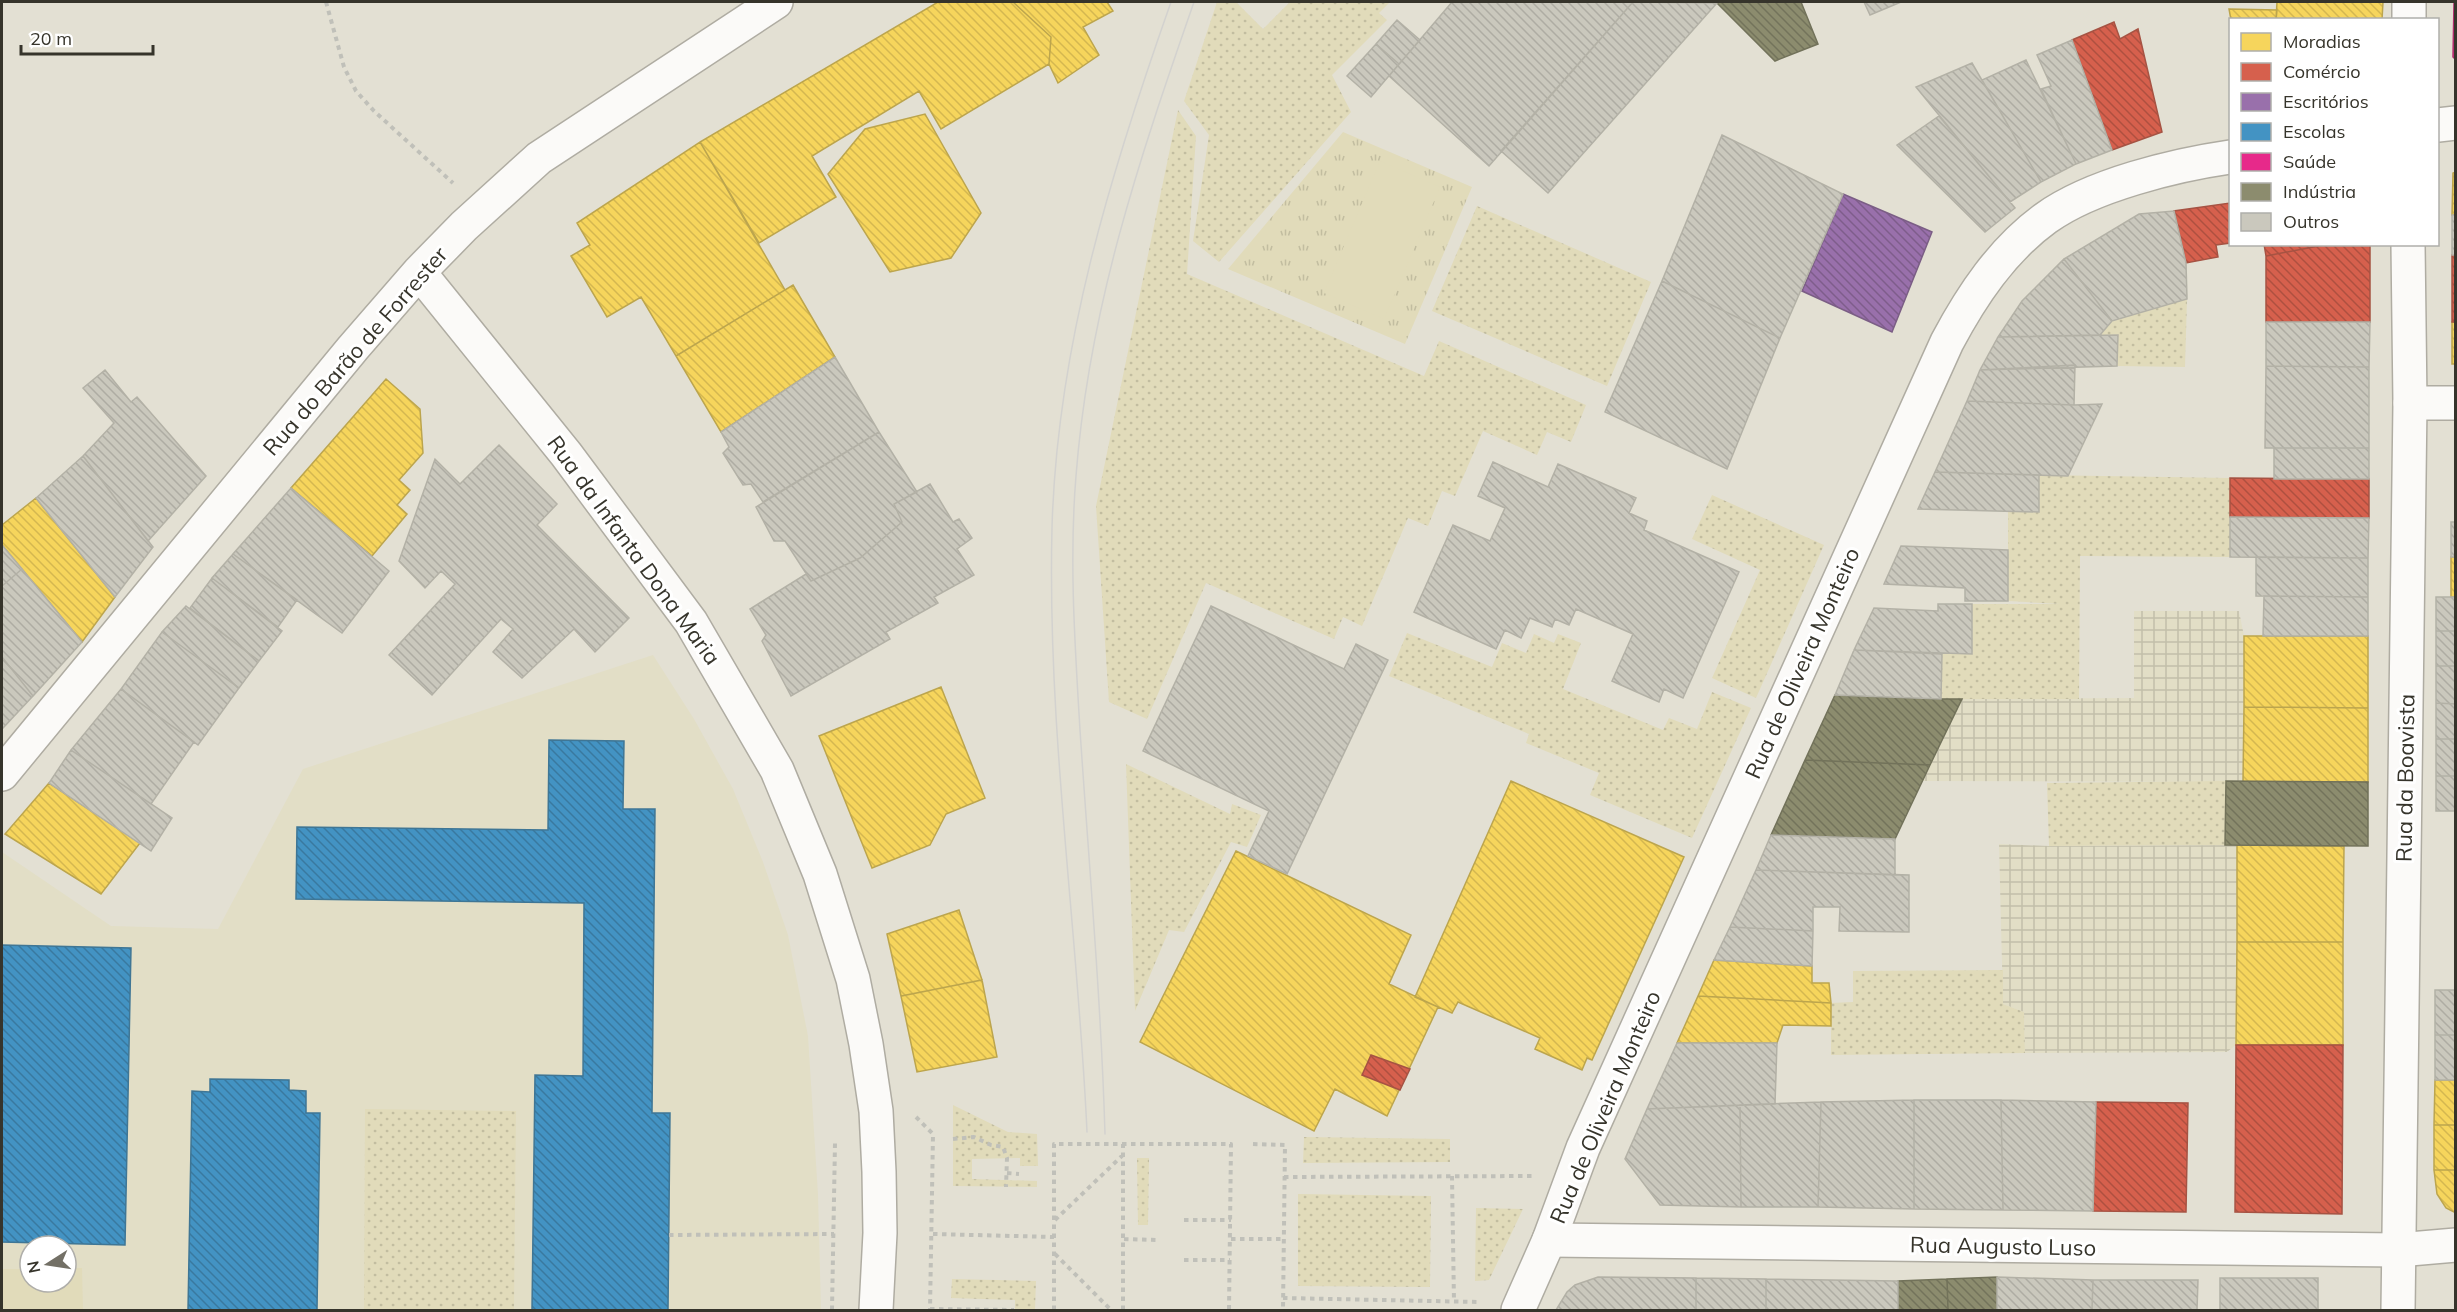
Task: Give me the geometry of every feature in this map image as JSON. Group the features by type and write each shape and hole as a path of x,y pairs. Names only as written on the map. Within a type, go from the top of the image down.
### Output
{"street":[{"name":"Rua do Barão de Forrester","path":"2,774 419,272 464,226 539,158 776,2"},
{"path":"2409,2 2409,18"},
{"path":"2439,125 2456,123"},
{"name":"Rua de Oliveira Monteiro","path":"1518,1311 1550,1240 1583,1148 1947,342 1966,306 2002,259 2046,218 2078,200 2148,174 2229,157"},
{"name":"Rua da Boavista","path":"2398,1311 2410,403 2408,246"},
{"name":"Rua da Infanta Dona Maria","path":"419,272 566,454 691,622 777,770 820,874 853,979 876,1111 880,1233 876,1311"},
{"path":"2410,403 2456,403"},
{"name":"Rua Augusto Luso","path":"1550,1240 2398,1250 2456,1245"}],"path":[{"path":"326,2 344,67 356,91 374,111 460,189"},
{"path":"876,1111 907,1110 933,1134 930,1310 1014,1310"},
{"path":"952,1139 974,1137 1003,1147 1007,1173 1006,1187"},
{"path":"1054,1311 1054,1144 1231,1144 1229,1311"},
{"path":"1123,1144 1123,1311"},
{"path":"1252,1144 1285,1145 1283,1311"},
{"path":"1054,1221 1124,1154"},
{"path":"1007,1173 1019,1174"},
{"path":"1452,1176 1454,1302"},
{"path":"1284,1177 1540,1176"},
{"path":"1184,1220 1231,1220"},
{"path":"669,1235 834,1234"},
{"path":"933,1234 1054,1237"},
{"path":"1124,1239 1157,1239"},
{"path":"1231,1239 1284,1239"},
{"path":"1054,1254 1111,1311"},
{"path":"1184,1260 1230,1260"},
{"path":"1283,1298 1483,1302"}],"shaded area":[{"path":"2134,611 2239,611 2244,636 2243,782 1922,781 1962,699 2134,698"},
{"path":"653,655 694,719 733,789 763,862 788,935 808,1036 818,1195 821,1310 2,1310 2,852 111,926 218,929 303,769"},
{"path":"1999,844 2237,845 2236,1045 2227,1052 2025,1053 2024,1012 2003,1004"}],"green space":[{"path":"1217,2 1236,2 1263,29 1290,2 1390,2 1379,13 1387,20 1332,75 1351,112 1219,262 1193,241 1209,135 1184,101"},
{"path":"1178,110 1196,136 1187,274 1424,376 1439,341 1586,405 1571,442 1547,432 1537,455 1483,431 1455,496 1442,491 1428,526 1408,518 1362,626 1343,617 1334,639 1206,583 1147,719 1109,702 1096,506"},
{"path":"1343,132 1472,187 1405,344 1228,269"},
{"path":"1380,161 1440,187 1384,319 1324,293"},
{"path":"1477,206 1651,282 1607,386 1432,311"},
{"path":"2187,299 2185,367 2117,366 2117,335 2100,335 2112,321"},
{"path":"2039,475 2230,478 2230,557 2080,556 2079,699 1941,699 1942,654 1972,654 1972,604 2060,604 2008,601 2008,512 2039,512"},
{"path":"1712,495 1824,545 1756,698 1712,678 1760,570 1692,539"},
{"path":"1407,633 1492,667 1502,643 1526,653 1534,634 1554,643 1558,634 1581,643 1563,689 1663,730 1669,718 1697,729 1712,692 1751,708 1692,838 1590,795 1599,773 1526,743 1529,734 1389,676"},
{"path":"1126,764 1230,814 1232,804 1261,815 1247,847 1231,842 1184,932 1169,930 1135,1011"},
{"path":"2226,781 2225,845 2049,846 2047,783"},
{"path":"2003,970 2003,1004 2024,1012 2025,1053 1831,1055 1831,1003 1853,1002 1853,971"},
{"path":"953,1105 1008,1132 1037,1134 1038,1166 1020,1166 1020,1158 972,1159 972,1179 1037,1181 1037,1187 953,1186"},
{"path":"365,1109 516,1111 514,1310 364,1310"},
{"path":"1304,1137 1450,1139 1450,1162 1303,1163"},
{"path":"1137,1158 1149,1158 1148,1225 1138,1225"},
{"path":"1298,1194 1431,1196 1430,1287 1298,1286"},
{"path":"1476,1208 1523,1209 1489,1280 1475,1281"},
{"path":"78,1268 82,1268 83,1310 2,1310 2,1269 18,1269 18,1294 78,1294"},
{"path":"952,1279 1036,1281 1035,1310 1015,1310 1015,1300 951,1298"}],"building: Moradias":[{"path":"938,2 1013,2 1051,37 1049,64 941,129 919,91 812,156 836,197 759,243 700,142"},
{"path":"1013,2 1107,2 1113,11 1083,27 1099,55 1058,83 1049,64 1051,37"},
{"path":"2277,2 2383,2 2382,18 2276,18"},
{"path":"2229,9 2277,10 2276,18 2231,18"},
{"path":"925,114 981,213 951,258 890,272 828,174 865,129"},
{"path":"700,142 785,290 676,356 641,297 607,317 571,256 590,245 577,223"},
{"path":"2456,172 2456,215 2452,215 2453,173"},
{"path":"793,285 835,357 721,432 676,356"},
{"path":"2452,322 2456,322 2456,364 2452,364"},
{"path":"386,379 420,409 423,453 399,480 410,490 397,505 407,514 372,556 291,488"},
{"path":"36,498 115,597 82,642 2,545 2,525"},
{"path":"2451,557 2456,557 2456,597 2451,597"},
{"path":"2244,636 2368,636 2368,708 2244,707"},
{"path":"941,687 985,798 946,814 930,845 872,868 819,736"},
{"path":"2244,707 2368,708 2368,782 2243,782"},
{"path":"1511,781 1684,857 1592,1060 1587,1058 1582,1070 1535,1049 1540,1038 1458,1002 1452,1013 1415,997"},
{"path":"49,783 140,843 101,894 5,834"},
{"path":"2237,845 2344,846 2343,942 2237,942"},
{"path":"1236,851 1411,935 1389,984 1438,1007 1387,1116 1335,1089 1314,1131 1140,1042"},
{"path":"959,910 982,980 901,996 887,934"},
{"path":"2237,942 2343,942 2343,1045 2236,1045"},
{"path":"1714,960 1812,966 1812,983 1829,983 1831,1003 1698,996"},
{"path":"982,980 997,1057 917,1072 901,996"},
{"path":"1698,996 1831,1003 1831,1026 1783,1025 1777,1043 1677,1043"},
{"path":"2435,1080 2456,1080 2456,1125 2434,1125"},
{"path":"2434,1125 2456,1125 2456,1170 2434,1170"},
{"path":"2434,1170 2456,1170 2456,1213 2446,1208 2437,1194"}],"building: Comércio":[{"path":"2114,22 2120,39 2138,29 2162,132 2112,150 2072,40"},
{"path":"2229,203 2229,243 2216,245 2218,257 2186,263 2174,211"},
{"path":"2264,246 2318,246 2266,256"},
{"path":"2318,246 2370,246 2370,322 2266,322 2266,256"},
{"path":"2452,255 2456,255 2456,322 2452,322"},
{"path":"2230,478 2369,479 2369,518 2230,517"},
{"path":"2236,1045 2343,1045 2342,1214 2235,1212"},
{"path":"1371,1055 1410,1069 1400,1090 1362,1075"},
{"path":"2096,1102 2188,1103 2186,1212 2093,1211"}],"building: Escritórios":[{"path":"1843,194 1932,232 1892,332 1802,291"}],"building: Escolas":[{"path":"549,740 624,741 623,809 655,809 652,1113 670,1113 668,1310 532,1310 535,1075 583,1076 584,903 296,899 297,827 548,830"},
{"path":"2,945 131,948 125,1245 78,1244 78,1234 18,1234 18,1242 2,1242"},
{"path":"210,1079 289,1080 289,1090 306,1091 306,1113 320,1113 317,1310 188,1310 192,1091 210,1092"}],"building: Saúde":[{"path":"2454,2 2456,2 2456,60 2453,57"}],"building: Indústria":[{"path":"1716,2 1801,2 1818,44 1775,61"},
{"path":"1835,695 1962,699 1930,765 1805,760"},
{"path":"1805,760 1930,765 1895,839 1771,835"},
{"path":"2226,781 2368,782 2368,846 2225,845"},
{"path":"1997,1277 1997,1310 1948,1310 1947,1279"},
{"path":"1947,1279 1948,1310 1898,1310 1898,1281"}],"building: Outros":[{"path":"1452,2 1633,2 1489,166 1389,76"},
{"path":"1633,2 1717,3 1548,193 1501,151"},
{"path":"1864,2 1901,2 1870,15"},
{"path":"1397,20 1420,40 1399,64 1376,44"},
{"path":"2072,40 2112,150 2076,164 2041,89 2051,86 2037,55"},
{"path":"1376,44 1399,64 1371,97 1347,76"},
{"path":"2026,60 2076,164 2041,182 1982,80"},
{"path":"1972,63 2041,182 2010,202 1916,87"},
{"path":"1939,116 2015,208 1985,232 1897,145"},
{"path":"1722,135 1843,194 1780,338 1662,281"},
{"path":"2174,211 2186,263 2187,299 2112,321 2064,259 2139,214"},
{"path":"2452,215 2456,215 2456,255 2452,255"},
{"path":"2064,259 2112,321 2100,335 1998,337 2022,301"},
{"path":"1662,281 1780,338 1727,469 1605,412"},
{"path":"2266,322 2370,322 2369,367 2266,366"},
{"path":"2118,335 2117,366 1980,370 1998,337"},
{"path":"835,357 879,432 763,502 751,484 743,485 723,453 729,447 721,432"},
{"path":"2075,365 2074,405 1967,401 1980,370"},
{"path":"2266,366 2369,367 2369,448 2265,448"},
{"path":"105,370 131,402 137,397 206,476 148,541 83,456 114,423 83,388"},
{"path":"1967,401 2102,404 2068,476 1935,472"},
{"path":"879,432 917,492 894,504 902,522 860,558 811,581 785,541 774,541 756,507"},
{"path":"499,445 557,504 537,525 629,618 595,652 574,629 522,678 493,652 513,629 501,619 432,695 389,655 455,584 441,571 425,588 399,561 435,459 460,484"},
{"path":"2274,448 2369,448 2369,479 2274,479"},
{"path":"83,456 153,547 115,597 36,498"},
{"path":"1493,462 1548,487 1558,464 1636,498 1629,513 1647,521 1644,530 1739,572 1683,698 1664,689 1659,702 1612,681 1633,634 1576,609 1569,625 1555,619 1552,627 1530,618 1521,638 1505,630 1496,649 1414,612 1453,525 1490,541 1505,508 1478,496"},
{"path":"1935,472 2039,475 2039,512 1918,509"},
{"path":"930,484 953,522 959,519 972,538 957,549 974,575 934,597 938,603 886,632 890,639 791,696 762,641 766,635 750,609 806,574 811,581 860,558 902,522 894,504"},
{"path":"291,488 389,571 342,633 233,554"},
{"path":"2230,517 2369,518 2368,558 2230,557"},
{"path":"2451,522 2456,522 2456,557 2451,557"},
{"path":"2,545 22,569 2,586"},
{"path":"1901,546 2008,550 2008,601 1965,601 1965,588 1884,584"},
{"path":"233,554 297,600 278,627 212,578"},
{"path":"2256,557 2368,558 2368,597 2256,596"},
{"path":"22,569 82,642 33,696 2,657 2,586"},
{"path":"212,578 282,631 259,661 190,608"},
{"path":"2264,596 2368,597 2368,636 2263,636"},
{"path":"2436,597 2456,597 2456,631 2436,631"},
{"path":"1938,604 1972,604 1972,654 1854,650 1874,608 1938,611"},
{"path":"186,606 259,661 239,688 162,632"},
{"path":"1211,606 1344,669 1356,644 1388,660 1287,874 1248,856 1269,811 1143,751"},
{"path":"2436,631 2456,631 2456,666 2436,666"},
{"path":"162,632 239,688 198,745 121,689"},
{"path":"1854,650 1942,654 1941,699 1835,695"},
{"path":"2,657 33,696 2,729"},
{"path":"2436,666 2456,666 2456,704 2436,703"},
{"path":"121,689 194,742 151,804 71,750"},
{"path":"2436,703 2456,704 2456,739 2436,739"},
{"path":"2436,739 2456,739 2456,776 2436,776"},
{"path":"71,750 172,818 151,851 49,783"},
{"path":"2436,776 2456,776 2456,811 2436,811"},
{"path":"1771,835 1895,839 1895,875 1756,870"},
{"path":"1756,870 1909,875 1909,932 1839,931 1840,907 1813,907 1813,931 1730,927"},
{"path":"1730,927 1813,931 1812,966 1714,960"},
{"path":"2435,990 2456,990 2456,1035 2435,1035"},
{"path":"2435,1035 2456,1035 2456,1080 2435,1080"},
{"path":"1677,1043 1777,1043 1775,1104 1647,1109"},
{"path":"1914,1100 2001,1100 2003,1210 1914,1209"},
{"path":"1914,1100 1914,1209 1818,1207 1821,1102"},
{"path":"2001,1100 2096,1102 2093,1211 2003,1210"},
{"path":"1821,1102 1818,1207 1741,1207 1740,1105"},
{"path":"1740,1105 1741,1207 1660,1205 1625,1159 1647,1109"},
{"path":"1598,1277 1696,1278 1696,1310 1556,1310 1567,1292 1575,1285"},
{"path":"1997,1277 2093,1280 2092,1310 1997,1310"},
{"path":"1696,1278 1766,1279 1766,1310 1696,1310"},
{"path":"2220,1278 2318,1278 2318,1310 2220,1310"},
{"path":"1766,1279 1898,1281 1898,1310 1766,1310"},
{"path":"2093,1280 2198,1280 2197,1310 2092,1310"}],"tram line":[{"path":"1087,1132 1054,679 1052,528 1056,460 1064,393 1091,260 1128,130 1171,2"},
{"path":"1105,1134 1098,982 1075,635 1073,540 1076,476 1092,353 1119,235 1154,119 1194,2"}]}
